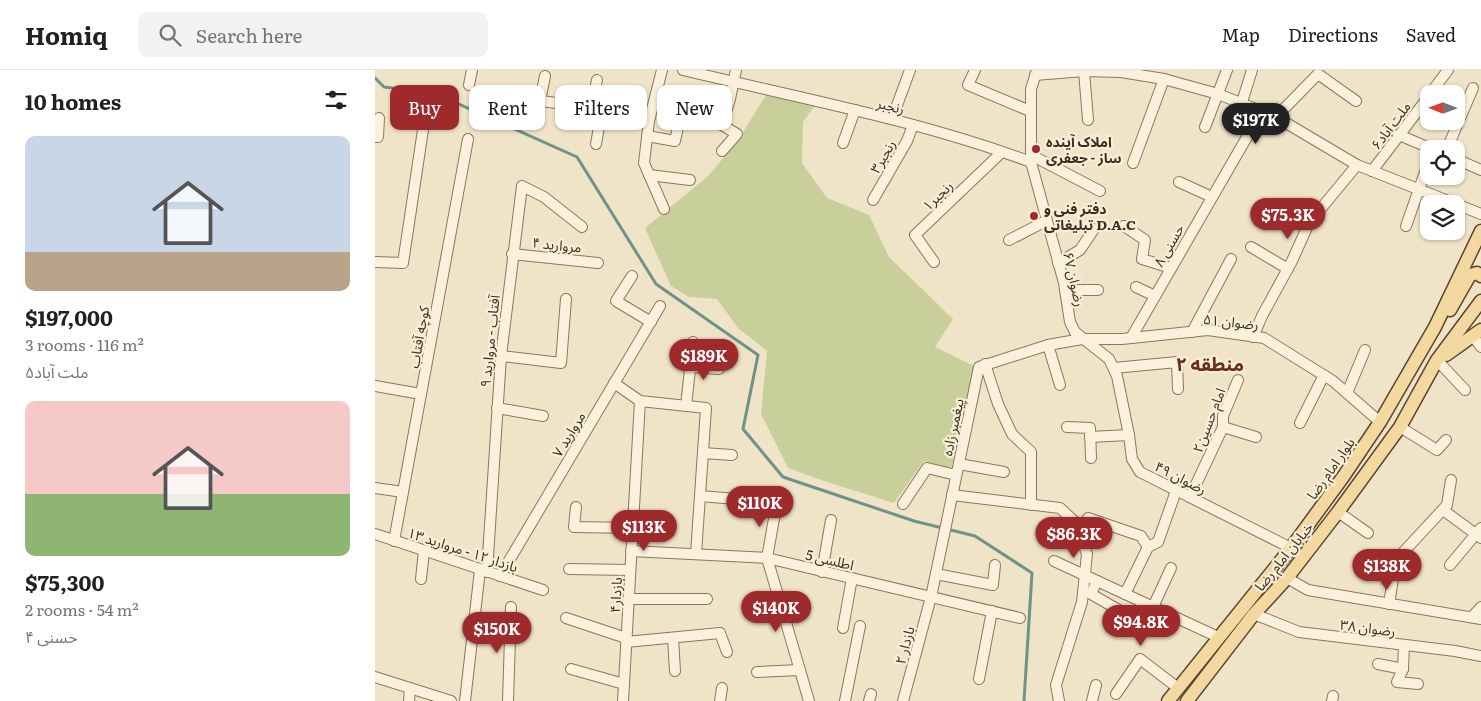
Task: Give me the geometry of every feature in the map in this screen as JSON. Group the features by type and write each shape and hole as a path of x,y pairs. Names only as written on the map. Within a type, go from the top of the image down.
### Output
{"main road":[{"name":"بلوار امام رضا","path":"1168,701 1291,548 1343,477 1380,422 1435,328 1481,230"},
{"path":"1435,328 1451,309 1470,275 1477,273 1481,276"},
{"name":"خیابان امام رضا","path":"1187,701 1254,614 1287,578 1338,512 1399,427 1437,360 1481,301"},
{"path":"1437,360 1478,338"}],"street":[{"path":"469,85 472,70"},
{"path":"661,70 647,136 644,163 664,208"},
{"name":"رنجبر","path":"683,70 892,119 1003,152 1031,158 1100,191"},
{"path":"722,151 737,134 722,125 736,70"},
{"path":"892,119 910,70"},
{"path":"975,70 967,85 1030,111"},
{"path":"1205,127 1227,70"},
{"path":"1241,102 1252,70"},
{"name":"ملت آباد۶","path":"1437,85 1448,70"},
{"path":"1084,71 1088,120"},
{"path":"1034,72 1121,71 1165,79 1218,94 1276,117 1357,165 1435,195"},
{"name":"رضوان ۶۷","path":"1034,72 1030,111 1031,158 1065,290 1070,322 1075,332 1082,339"},
{"path":"1276,117 1319,74 1356,102"},
{"path":"543,85 545,76"},
{"path":"1133,163 1165,79"},
{"path":"596,85 597,80"},
{"path":"1451,140 1473,88"},
{"name":"ملت آباد۶","path":"1372,171 1420,107"},
{"path":"843,143 855,110"},
{"name":"حسنی ۸","path":"1131,338 1261,111"},
{"path":"647,116 651,116"},
{"path":"375,137 378,137 379,118"},
{"name":"رنجبر۳","path":"873,200 907,141 913,125"},
{"path":"375,262 403,262 423,130"},
{"path":"596,144 599,130"},
{"path":"647,136 675,141 677,130"},
{"path":"1399,135 1420,144"},
{"name":"کوچه آفتاب","path":"394,541 468,139"},
{"name":"رنجبر۱","path":"934,262 915,235 1003,152"},
{"path":"1465,163 1481,170"},
{"path":"1253,337 1309,223 1357,165"},
{"path":"649,175 690,180"},
{"path":"1179,182 1212,197"},
{"path":"1406,226 1420,185"},
{"name":"آفتاب - مروارید ۹","path":"465,701 483,571 501,356 522,186 545,197 582,227"},
{"path":"1465,208 1481,214"},
{"path":"1283,210 1309,223"},
{"path":"1009,240 1046,221"},
{"path":"1124,226 1145,240 1142,258 1171,268"},
{"path":"1058,263 1080,250 1094,229"},
{"path":"1251,247 1288,269"},
{"name":"مروارید ۴","path":"513,254 598,262"},
{"path":"1192,332 1231,259"},
{"path":"632,276 615,301 651,322"},
{"path":"1136,287 1155,296"},
{"path":"1065,290 1099,290"},
{"path":"501,356 561,363 566,299"},
{"name":"مروارید ۷","path":"500,576 660,306"},
{"name":"رضوان ۵۱","path":"1082,339 1131,338 1208,330 1264,338 1324,375 1380,422"},
{"path":"1031,505 1031,452 1012,434 998,404 985,364 1049,345 1082,339"},
{"name":"رضوان ۴۹","path":"1082,339 1109,359 1114,368 1129,436 1132,459 1140,472 1291,548"},
{"path":"686,406 693,342"},
{"path":"1049,345 1060,385"},
{"path":"1347,393 1365,350"},
{"path":"1437,360 1465,390"},
{"path":"1114,368 1177,362 1178,389"},
{"name":"پیغمبر زاده","path":"931,597 979,367 985,364"},
{"path":"691,367 719,369"},
{"path":"1300,423 1324,375"},
{"name":"امام حسین۲","path":"1189,497 1223,427 1223,416 1238,380"},
{"path":"614,383 640,401 706,408 696,554"},
{"path":"375,386 421,394"},
{"name":"بازدار۴","path":"623,701 640,401"},
{"path":"497,408 543,416"},
{"path":"1067,427 1090,428 1091,458"},
{"path":"1223,427 1256,437"},
{"path":"1399,427 1437,450 1447,440"},
{"path":"1090,437 1129,436"},
{"path":"703,453 732,455"},
{"path":"959,464 1003,472"},
{"path":"903,504 927,468 957,475"},
{"path":"1389,604 1397,560 1447,505 1451,480"},
{"path":"375,488 403,492"},
{"path":"1125,594 1148,546 1158,542 1176,491"},
{"path":"952,494 1060,508 1076,523 1087,554 1085,576 1082,602 1056,684 1059,701"},
{"path":"700,496 736,499"},
{"path":"777,502 767,558 809,701"},
{"path":"575,507 574,527 633,528"},
{"path":"1443,510 1479,533 1450,565"},
{"path":"1338,512 1368,533"},
{"path":"1088,518 1141,536 1148,546"},
{"path":"822,572 831,520"},
{"name":"بازدار ۱۲ - مروارید ۱۳","path":"375,534 543,590"},
{"path":"421,579 424,550"},
{"name":"اطلسی 5","path":"631,551 767,558 1020,618"},
{"path":"1054,561 1219,637"},
{"path":"936,574 993,585 995,565"},
{"path":"1153,607 1171,568"},
{"path":"569,569 630,570"},
{"path":"843,628 852,578"},
{"path":"1287,578 1308,590 1477,618 1481,607"},
{"path":"1097,581 1091,594 1131,617"},
{"name":"بازدار ۲","path":"903,701 931,597"},
{"path":"628,599 707,599"},
{"path":"509,701 511,607"},
{"path":"979,679 992,611"},
{"name":"رضوان ۳۸","path":"1254,614 1299,632 1455,651 1481,656"},
{"path":"566,618 626,640 720,633 727,652"},
{"path":"845,701 860,626"},
{"path":"673,638 675,671"},
{"path":"1404,645 1403,668 1397,682 1418,684"},
{"path":"1116,694 1140,659 1179,688"},
{"path":"1378,664 1403,668"},
{"path":"571,668 623,684"},
{"path":"757,672 800,670"},
{"path":"375,677 451,701"},
{"path":"1092,701 1096,685"},
{"path":"409,701 410,688"},
{"path":"720,701 722,688"}],"green space":[{"path":"771,87 820,99 803,122 802,163 827,198 869,215 889,257 953,319 935,347 974,366 951,469 924,461 894,503 788,468 761,414 767,351 738,328 717,299 689,297 671,286 645,228 707,177 737,142"}],"waterway":[{"path":"375,78 384,87 434,93 577,157 656,284 758,355 743,429 783,477 914,521 975,536 1032,573 1024,701"}],"place":[{"name":"املاک آینده ساز - جعفری","path":"1036,149"},
{"name":"دفتر فنی و تبلیغاتی D.A.C","path":"1034,216"}],"district":[{"name":"منطقه ۲","path":"1210,363"}]}
